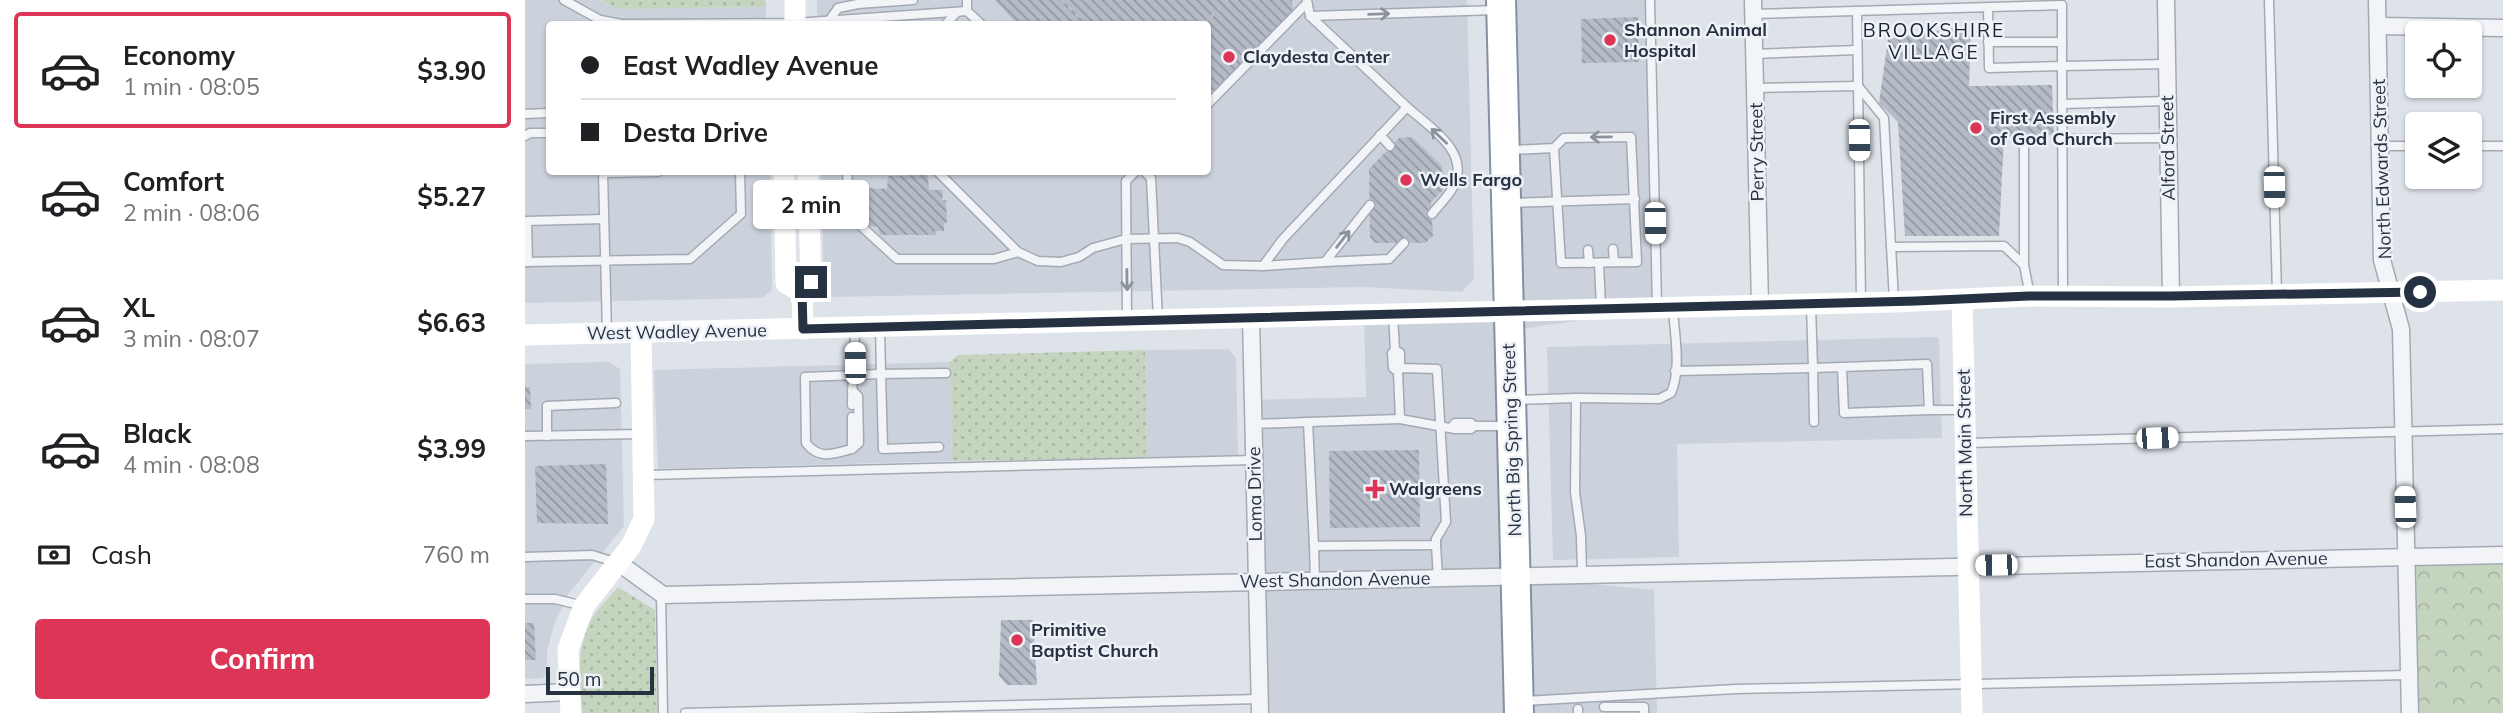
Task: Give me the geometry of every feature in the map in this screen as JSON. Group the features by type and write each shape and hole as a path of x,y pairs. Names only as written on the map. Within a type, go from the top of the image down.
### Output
{"highway":[{"name":"North Big Spring Street","path":"1502,5 1519,707"}],"main road":[{"path":"795,0 795,21"},
{"path":"784,175 786,283 802,292"},
{"path":"803,329 802,292 811,282 809,175"},
{"name":"West Wadley Avenue","path":"525,335 1894,302 2029,296 2277,295 2503,290"},
{"name":"North Main Street","path":"1962,300 1972,713"},
{"path":"570,703 568,649 584,606 631,546 644,519 641,332"}],"street":[{"name":"Alford Street","path":"2166,0 2171,296"},
{"name":"North Edwards Street","path":"2377,0 2382,260 2401,329 2410,713"},
{"name":"Perry Street","path":"1753,7 1760,305"},
{"path":"2378,26 2503,29"},
{"name":"Loma Drive","path":"1251,317 1260,706"},
{"name":"East Shandon Avenue","path":"1968,565 2503,555"},
{"path":"619,563 661,594"},
{"name":"West Shandon Avenue","path":"661,594 1968,565"},
{"path":"525,694 570,703"}],"lane":[{"path":"564,0 598,21"},
{"path":"828,21 838,4 913,0"},
{"path":"967,0 967,11 978,21"},
{"path":"1254,424 1400,419 1455,429 1471,429 1511,413 1576,398 1658,399 1671,393 1675,371 1665,307 1650,0"},
{"path":"2269,0 2277,295"},
{"path":"1307,2 1310,16 1453,149 1457,160 1457,176 1453,187 1432,214"},
{"path":"1211,101 1307,2"},
{"path":"1310,16 1502,5"},
{"path":"1753,7 1857,11 2062,5 2063,296"},
{"path":"1988,8 1989,68 2167,64"},
{"path":"828,21 967,11"},
{"path":"1857,11 1861,302"},
{"path":"949,21 956,13"},
{"path":"1989,42 2062,42"},
{"path":"1754,54 1857,50"},
{"path":"1755,88 1858,86"},
{"path":"1858,86 1884,118 1894,302"},
{"path":"2062,104 2168,101"},
{"path":"1263,265 1283,239 1407,107"},
{"path":"525,114 546,113"},
{"path":"525,136 530,133 546,133"},
{"path":"1380,135 1390,146"},
{"path":"1504,150 1554,148 1564,138 1631,137 1637,262 1561,263 1554,148"},
{"path":"2062,139 2168,138"},
{"path":"2024,142 2024,265 2029,296"},
{"path":"2380,146 2405,146"},
{"path":"2482,146 2503,146"},
{"path":"603,175 607,333"},
{"path":"604,219 526,220 527,262 690,259 741,214 740,175"},
{"path":"847,175 850,216 897,259 994,259 1018,252"},
{"path":"941,175 1018,252 1038,261 1061,262 1079,257 1093,248 1126,239 1178,238 1190,242 1223,265 1389,259 1404,243"},
{"path":"1127,320 1126,181 1132,175"},
{"path":"1148,175 1155,239 1158,319"},
{"path":"1506,204 1635,199"},
{"path":"1611,200 1611,210"},
{"path":"1586,201 1587,211"},
{"path":"1325,262 1370,205"},
{"path":"1891,247 2004,246 2024,265"},
{"path":"1613,249 1614,262"},
{"path":"1588,250 1594,263 1601,308"},
{"path":"1811,303 1814,422"},
{"path":"1393,313 1393,368 1437,369 1445,522 1436,539 1438,578"},
{"path":"852,405 855,327"},
{"path":"880,327 883,449 939,447"},
{"path":"1675,371 1927,364 1929,411"},
{"path":"1842,367 1844,413 1964,410"},
{"path":"1399,370 1400,419"},
{"path":"852,390 858,396 859,443 852,449 827,456 812,451 806,443 805,377 946,373"},
{"path":"1576,398 1576,492 1582,574"},
{"path":"547,436 547,406 616,403"},
{"path":"852,417 852,449"},
{"path":"1308,422 1315,581"},
{"path":"1965,443 2503,429"},
{"path":"525,436 643,434"},
{"path":"643,475 1254,460"},
{"path":"1314,546 1436,545"},
{"path":"525,557 592,555 619,563"},
{"path":"661,594 663,713"},
{"path":"525,599 555,599 584,606"},
{"path":"1519,707 1736,689 2409,675"},
{"path":"685,713 1260,706"},
{"path":"1604,707 1644,707 1644,713"}],"path":[{"path":"1061,0 1083,21"},
{"path":"1207,21 1228,0"}],"shaded area":[{"path":"525,0 600,0 617,9 766,7 766,21 546,21 546,175 770,175 772,290 762,298 525,303"},
{"path":"817,0 1467,0 1474,278 1462,292 1363,287 833,297 824,288 821,175 1211,175 1211,21 817,21"},
{"path":"1502,0 1654,0 1660,309 1520,329 1513,576 1654,590 1657,713 1261,713 1254,400 1366,397 1364,315 1508,312"},
{"path":"1939,339 1942,438 1677,444 1679,557 1553,560 1547,347"},
{"path":"1229,349 1236,358 1238,456 1147,458 1145,350"},
{"path":"609,362 620,369 624,526 569,593 555,622 547,651 547,673 542,678 525,679 525,364"},
{"path":"950,362 952,461 658,469 654,370"}],"green space":[{"path":"601,0 765,0 766,7 617,9"},
{"path":"1145,350 1147,458 952,461 950,362 958,355"},
{"path":"2503,555 2503,713 2410,713 2407,557"},
{"path":"618,587 655,610 657,713 581,713 580,664 583,640 593,617"}],"building":[{"name":"Claydesta Center","path":"995,0 1292,0 1293,12 1219,89 1211,91 1211,21 1014,21"},
{"name":"Shannon Animal Hospital","path":"1638,17 1639,62 1582,63 1581,19"},
{"name":"First Assembly of God Church","path":"1971,25 1969,86 2052,85 2054,135 2004,137 1999,236 1905,236 1898,122 1879,103 1888,39"},
{"name":"Wells Fargo","path":"1412,137 1442,166 1443,190 1431,202 1433,236 1425,243 1375,243 1370,237 1369,169 1399,138"},
{"path":"928,175 929,190 943,190 942,200 946,200 947,223 944,223 944,231 935,231 936,235 880,235 878,227 867,226 866,188 887,189 888,176"},
{"path":"525,387 530,387 531,409 525,409"},
{"name":"Walgreens","path":"1419,450 1420,527 1330,528 1329,451"},
{"path":"606,464 608,524 537,523 535,466"},
{"name":"Primitive Baptist Church","path":"1001,620 1033,620 1037,685 1007,685 999,676"},
{"path":"525,623 534,623 536,660 525,660"}],"place":[{"name":"Shannon Animal Hospital","path":"1610,40"},
{"name":"Claydesta Center","path":"1229,57"},
{"name":"First Assembly of God Church","path":"1976,128"},
{"name":"Wells Fargo","path":"1406,180"},
{"name":"Walgreens","path":"1375,489"},
{"name":"Primitive Baptist Church","path":"1017,640"}],"district":[{"name":"BROOKSHIRE VILLAGE","path":"1934,41"}],"route":[{"path":"811,282 802,292 803,329 1962,300 2029,296 2420,292"}]}
